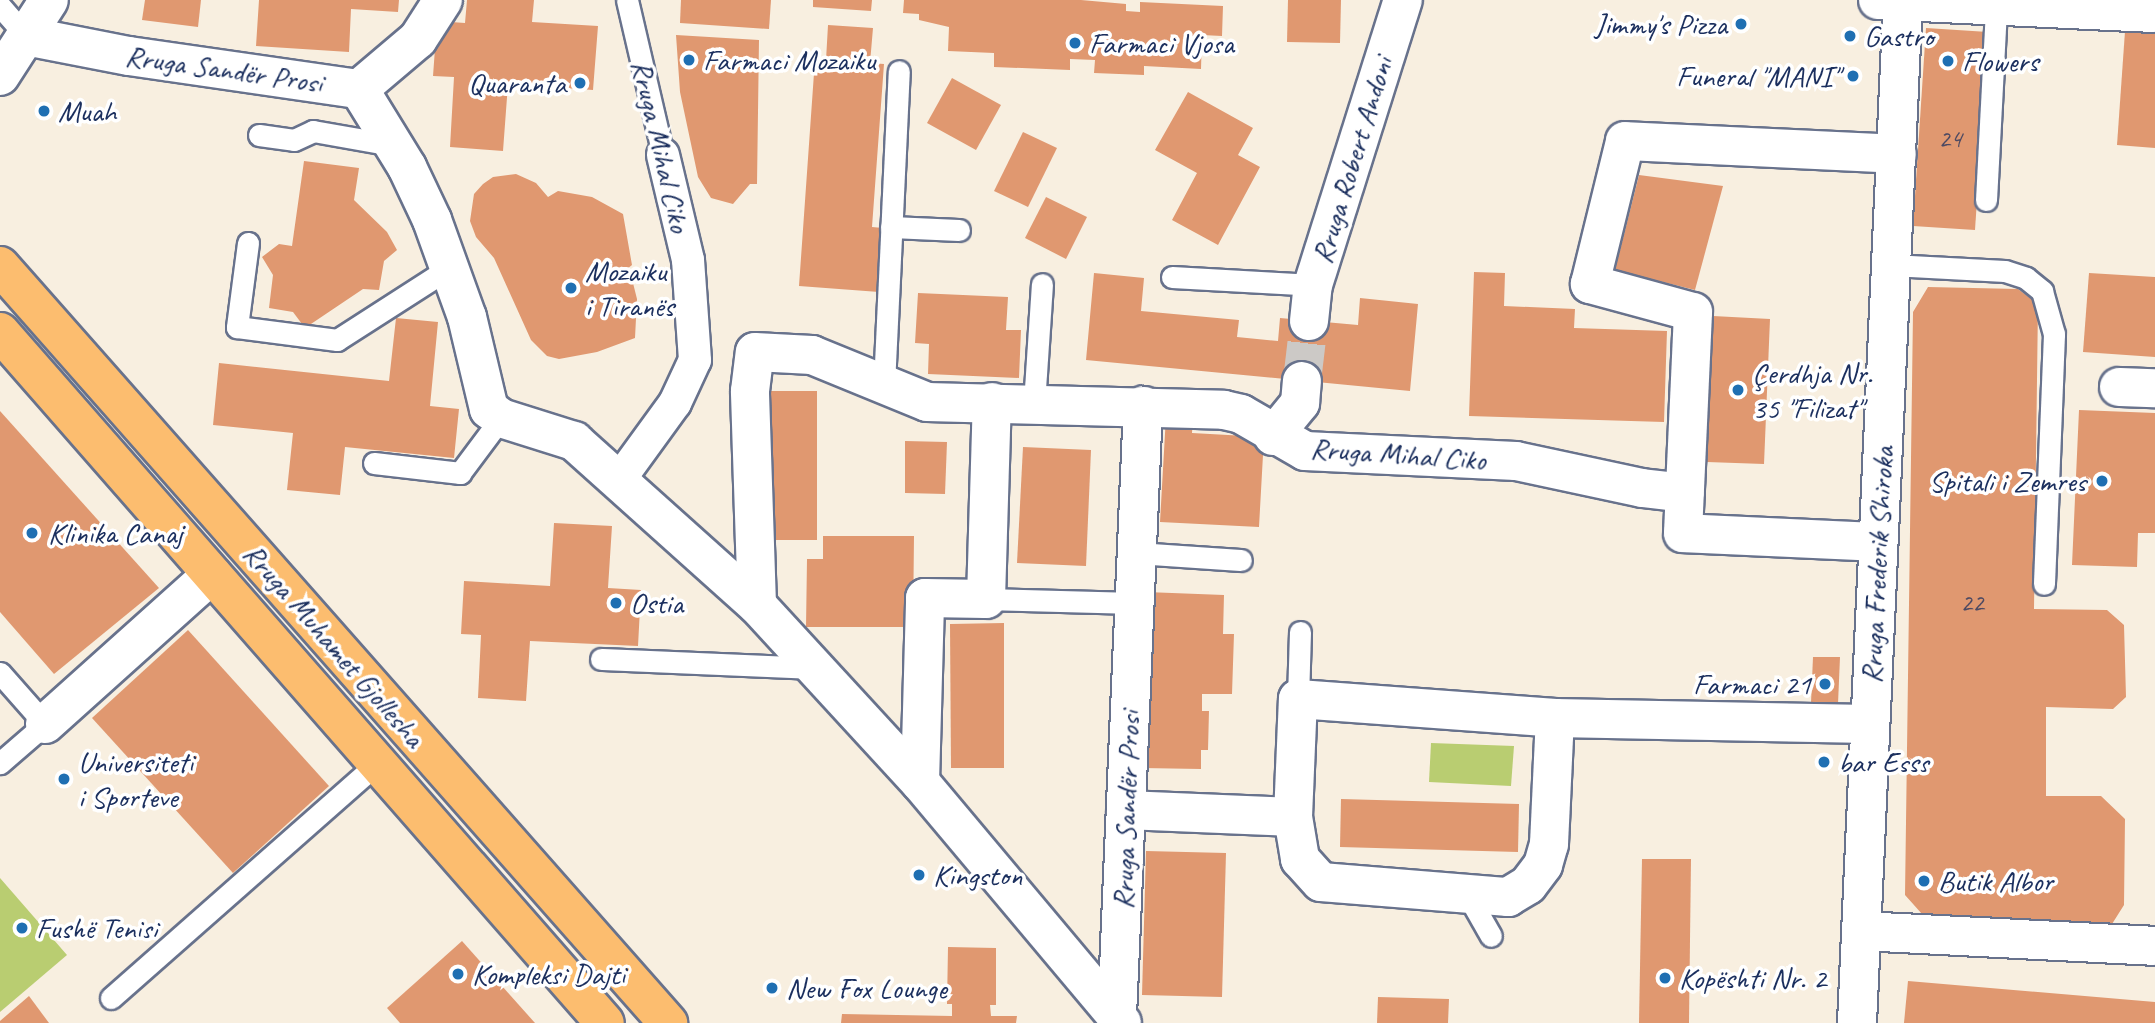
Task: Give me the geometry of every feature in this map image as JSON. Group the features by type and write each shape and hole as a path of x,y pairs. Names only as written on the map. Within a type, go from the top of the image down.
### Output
{"main road":[{"name":"Rruga Muhamet Gjollesha","path":"0,266 668,1023"},
{"name":"Rruga Muhamet Gjollesha","path":"0,332 605,1023"}],"street":[{"path":"0,76 48,0"},
{"path":"359,89 418,39 443,0"},
{"name":"Rruga Robert Andoni","path":"1311,303 1402,0"},
{"path":"1895,0 2155,13"},
{"name":"Rruga Frederik Shiroka","path":"1857,1023 1897,155 1895,0"},
{"name":"Rruga Sandër Prosi","path":"26,36 129,56 359,89 432,220 467,317 483,396 489,409 500,418 574,441 757,605 818,668 920,782 1119,1020"},
{"path":"1878,542 1683,533 1693,312 1590,284 1625,141 1897,155"},
{"name":"Rruga Mihal Ciko","path":"619,480 675,403 695,360 688,260 663,155"},
{"name":"Rruga Mihal Ciko","path":"757,605 750,391 755,352 812,355 927,402 1224,410 1241,414 1273,436 1305,451 1516,461 1642,488 1685,493"},
{"path":"1273,436 1300,402 1302,381"},
{"path":"920,782 925,598 986,599 992,402"},
{"name":"Rruga Sandër Prosi","path":"1119,1020 1143,407"},
{"path":"45,724 212,574"},
{"path":"1298,699 1293,817 1300,859 1321,883 1466,894 1508,897 1528,885 1543,865 1549,844 1555,718"},
{"name":"Rruga Frederik Shiroka","path":"1298,699 1555,718 1870,724"},
{"path":"1126,810 1293,817"},
{"path":"1861,931 2155,946"}],"lane":[{"name":"Rruga Mihal Ciko","path":"626,0 663,155"},
{"path":"1986,200 2014,4"},
{"path":"0,6 26,36"},
{"path":"884,384 899,72"},
{"name":"Rruga Sandër Prosi","path":"259,135 293,141 313,131 392,145"},
{"path":"891,227 959,230"},
{"path":"248,243 237,327 337,341 449,268"},
{"path":"1891,265 2005,271 2026,278 2042,291 2054,334 2043,584"},
{"path":"1172,277 1311,303"},
{"path":"1034,404 1042,284"},
{"path":"374,463 460,473 500,418"},
{"path":"1136,553 1241,560"},
{"path":"986,599 1134,603"},
{"path":"1298,699 1300,632"},
{"path":"601,659 818,668"},
{"path":"0,673 45,724 0,763"},
{"path":"111,998 378,763"},
{"path":"1466,894 1492,936"}],"green space":[{"path":"1431,743 1514,746 1511,786 1429,782"},
{"name":"Fushë Tenisi","path":"0,878 67,955 0,1012"}],"building":[{"path":"145,0 201,0 198,27 142,20"},
{"path":"259,0 399,0 398,12 351,9 349,52 256,46"},
{"path":"467,0 534,0 532,22 598,26 593,90 508,84 503,151 450,147 454,77 433,76 437,21 465,23"},
{"path":"681,0 771,0 769,29 680,23"},
{"path":"813,0 872,0 871,11 813,7"},
{"name":"Farmaci Vjosa","path":"904,0 1081,0 1126,4 1126,11 1140,12 1140,2 1223,6 1222,36 1202,35 1201,69 1144,66 1144,75 1094,73 1095,60 1070,59 1070,70 994,67 994,53 948,51 949,27 919,20 919,14 903,13"},
{"path":"1288,0 1341,0 1340,43 1287,42"},
{"path":"2126,17 2155,20 2155,148 2117,145"},
{"path":"828,25 873,28 870,63 884,64 872,227 883,228 879,292 799,286 815,59 826,60"},
{"path":"1926,28 1988,32 1975,230 1913,226"},
{"path":"676,35 759,40 757,184 750,184 733,204 711,198 698,177 680,92"},
{"path":"952,78 1001,105 976,150 927,123"},
{"path":"1188,92 1253,128 1238,155 1260,167 1218,245 1172,220 1197,173 1155,150"},
{"path":"1023,132 1057,148 1028,207 994,191"},
{"path":"304,161 359,168 354,200 387,232 397,250 384,261 379,290 363,289 305,328 293,312 269,308 273,275 262,257 279,244 292,246"},
{"path":"516,174 536,183 548,197 558,191 592,197 623,214 632,265 622,273 633,283 637,299 635,338 597,352 559,359 547,356 531,340 494,258 476,237 470,221 474,194 483,184 493,177"},
{"path":"1639,175 1723,186 1695,290 1615,270"},
{"path":"1046,197 1087,217 1066,259 1025,238"},
{"path":"1474,272 1505,273 1504,306 1575,309 1574,328 1667,331 1664,422 1469,416"},
{"path":"1094,273 1144,278 1141,311 1239,320 1237,337 1278,341 1280,318 1358,325 1360,298 1418,304 1410,391 1086,360"},
{"path":"2089,273 2155,277 2155,357 2083,352"},
{"path":"1928,287 2018,289 2038,304 2034,609 2107,610 2124,625 2126,697 2113,709 2046,707 2046,796 2101,796 2125,819 2124,905 2112,924 1922,914 1905,895 1913,312"},
{"path":"918,293 1008,297 1006,330 1021,330 1019,378 928,374 929,344 915,343"},
{"name":"Çerdhja Nr. 35 \"Filizat\"","path":"1713,316 1770,319 1764,464 1707,462"},
{"path":"396,318 438,322 430,406 459,409 454,458 345,447 340,495 287,490 293,433 213,425 219,363 389,381"},
{"path":"765,391 817,391 817,540 764,540"},
{"path":"2079,410 2155,413 2155,533 2138,533 2137,567 2072,565"},
{"path":"0,411 159,588 54,674 0,612"},
{"path":"1166,416 1193,417 1192,433 1264,437 1259,527 1160,522"},
{"path":"905,441 947,442 945,494 905,493"},
{"path":"1023,447 1091,450 1086,566 1017,563"},
{"path":"554,523 612,526 608,588 641,590 638,646 530,641 526,701 478,698 481,635 461,634 464,581 550,586"},
{"path":"823,536 914,536 913,627 806,627 807,559 823,559"},
{"path":"1146,592 1224,595 1223,634 1234,634 1232,694 1202,694 1202,711 1209,711 1208,750 1201,750 1201,769 1142,768"},
{"path":"1004,623 1004,768 951,768 950,624"},
{"path":"188,630 329,786 233,873 92,718"},
{"path":"1813,657 1840,657 1838,704 1811,703"},
{"path":"1341,799 1519,804 1518,852 1340,847"},
{"path":"1146,851 1226,853 1222,997 1142,995"},
{"name":"Kopështi Nr. 2","path":"1642,859 1691,859 1689,1023 1639,1023"},
{"name":"Kompleksi Dajti","path":"462,941 535,1023 400,1023 387,1008"},
{"path":"948,947 996,948 996,1005 990,1005 991,1016 1017,1016 1016,1023 841,1023 842,1014 952,1016 952,1004 947,1004"},
{"path":"1908,981 2155,1002 2155,1023 1904,1023"},
{"path":"29,996 49,1023 0,1023 0,1021"},
{"path":"1378,997 1449,999 1448,1023 1377,1023"}],"tunnel":[{"path":"1302,381 1309,321"}],"place":[{"name":"Jimmy's Pizza","path":"1741,24"},
{"name":"Gastro","path":"1850,36"},
{"name":"Farmaci Vjosa","path":"1075,43"},
{"name":"Farmaci Mozaiku","path":"689,60"},
{"name":"Flowers","path":"1948,61"},
{"name":"Funeral \"MANI\"","path":"1853,76"},
{"name":"Quaranta","path":"580,83"},
{"name":"Muah","path":"44,111"},
{"name":"Mozaiku i Tiranës","path":"571,288"},
{"name":"Çerdhja Nr. 35 \"Filizat\"","path":"1738,390"},
{"name":"Spitali i Zemres","path":"2102,481"},
{"name":"Klinika Canaj","path":"32,533"},
{"name":"Ostia","path":"616,603"},
{"name":"Farmaci 21","path":"1825,684"},
{"name":"bar Esss","path":"1824,762"},
{"name":"Universiteti i Sporteve","path":"64,779"},
{"name":"Kingston","path":"919,875"},
{"name":"Butik Albor","path":"1924,881"},
{"name":"Fushë Tenisi","path":"22,928"},
{"name":"Kompleksi Dajti","path":"458,974"},
{"name":"Kopështi Nr. 2","path":"1665,978"},
{"name":"New Fox Lounge","path":"772,988"}]}
